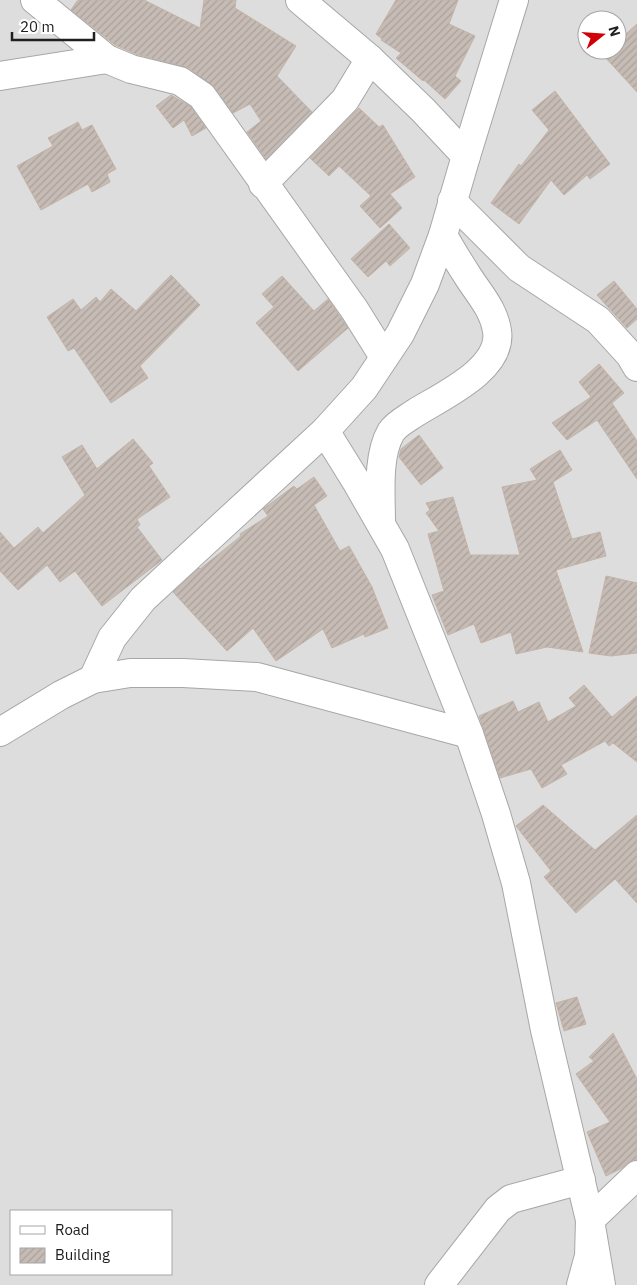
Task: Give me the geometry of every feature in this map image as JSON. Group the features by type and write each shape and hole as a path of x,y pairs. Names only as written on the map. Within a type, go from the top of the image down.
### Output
{"street":[{"path":"35,0 107,59 132,69 180,81 202,96 354,309 384,357"},
{"path":"300,0 370,59 423,110 466,156"},
{"path":"93,679 112,638 143,599 325,431 364,388 400,334 425,284 443,235 514,0"},
{"path":"0,76 107,59"},
{"path":"264,184 345,100 370,59"},
{"path":"452,201 519,268 598,320 630,355 637,367"},
{"path":"381,522 381,480 385,450 392,430 404,420 472,377 489,361 497,348 498,333 494,317 443,235"},
{"path":"325,431 381,522 395,549 469,734 496,814 516,883 545,1030 590,1220 601,1285"},
{"path":"2,726 93,679 130,673 183,673 257,677 469,734"},
{"path":"581,1285 589,1256 590,1220 637,1174"},
{"path":"439,1285 498,1209 511,1199 581,1180"}],"shaded area":[{"path":"0,0 637,0 637,1285 0,1285"}],"building":[{"path":"144,0 200,28 204,0 236,0 235,8 296,46 277,76 312,112 266,159 247,132 261,121 250,104 233,113 214,87 189,68 136,54 115,45 71,10 77,1"},
{"path":"396,0 458,0 449,24 475,36 455,76 461,81 445,99 396,58 401,53 381,40 376,34"},
{"path":"637,24 637,92 608,60 627,60 627,33"},
{"path":"555,91 610,164 590,179 587,175 564,195 551,180 519,224 491,203 519,164 521,166 549,130 532,110"},
{"path":"171,95 191,107 206,128 192,136 184,120 173,128 156,106"},
{"path":"359,108 379,127 383,125 415,177 390,194 402,208 380,228 360,206 371,196 339,166 329,176 310,158"},
{"path":"78,122 82,130 92,125 116,169 107,174 110,182 92,192 88,184 41,210 17,166 53,146 48,138"},
{"path":"389,224 410,248 390,266 386,261 368,277 351,259"},
{"path":"171,275 200,305 140,366 148,378 111,403 74,348 68,351 47,317 73,299 81,310 96,297 100,302 111,289 136,311"},
{"path":"282,276 314,311 328,299 348,328 298,371 256,323 274,307 262,294"},
{"path":"614,281 637,309 637,319 627,328 597,295"},
{"path":"599,364 624,393 612,403 637,441 637,479 597,420 567,440 552,423 591,397 579,382"},
{"path":"419,435 443,468 421,485 399,457 401,449"},
{"path":"133,439 153,463 149,466 170,497 137,519 140,525 137,527 162,560 102,606 75,571 60,582 47,565 18,590 0,571 0,532 14,548 38,527 43,533 85,495 62,457 82,445 97,469"},
{"path":"560,450 572,470 553,482 572,539 600,532 606,556 556,570 583,652 547,647 516,654 511,632 481,643 474,624 448,635 432,595 444,591 428,534 439,531 426,513 430,510 426,503 453,497 470,555 520,555 502,487 537,480 530,469"},
{"path":"314,477 327,496 314,505 340,551 349,546 372,587 388,628 365,637 364,634 332,648 323,629 276,661 253,628 227,651 173,592 199,568 241,536 240,534 268,516 263,509 294,486 297,489"},
{"path":"606,576 637,583 637,653 611,656 589,653"},
{"path":"584,685 612,717 637,696 637,762 613,743 609,746 605,741 561,765 567,774 542,788 531,769 500,778 479,716 513,701 518,712 539,702 548,722 576,706 569,698"},
{"path":"543,805 595,850 637,815 637,903 615,879 576,913 544,877 551,871 516,826"},
{"path":"577,997 586,1024 564,1031 556,1003"},
{"path":"613,1033 637,1079 637,1160 633,1160 606,1176 587,1132 610,1122 576,1074 594,1061 589,1057"}]}
